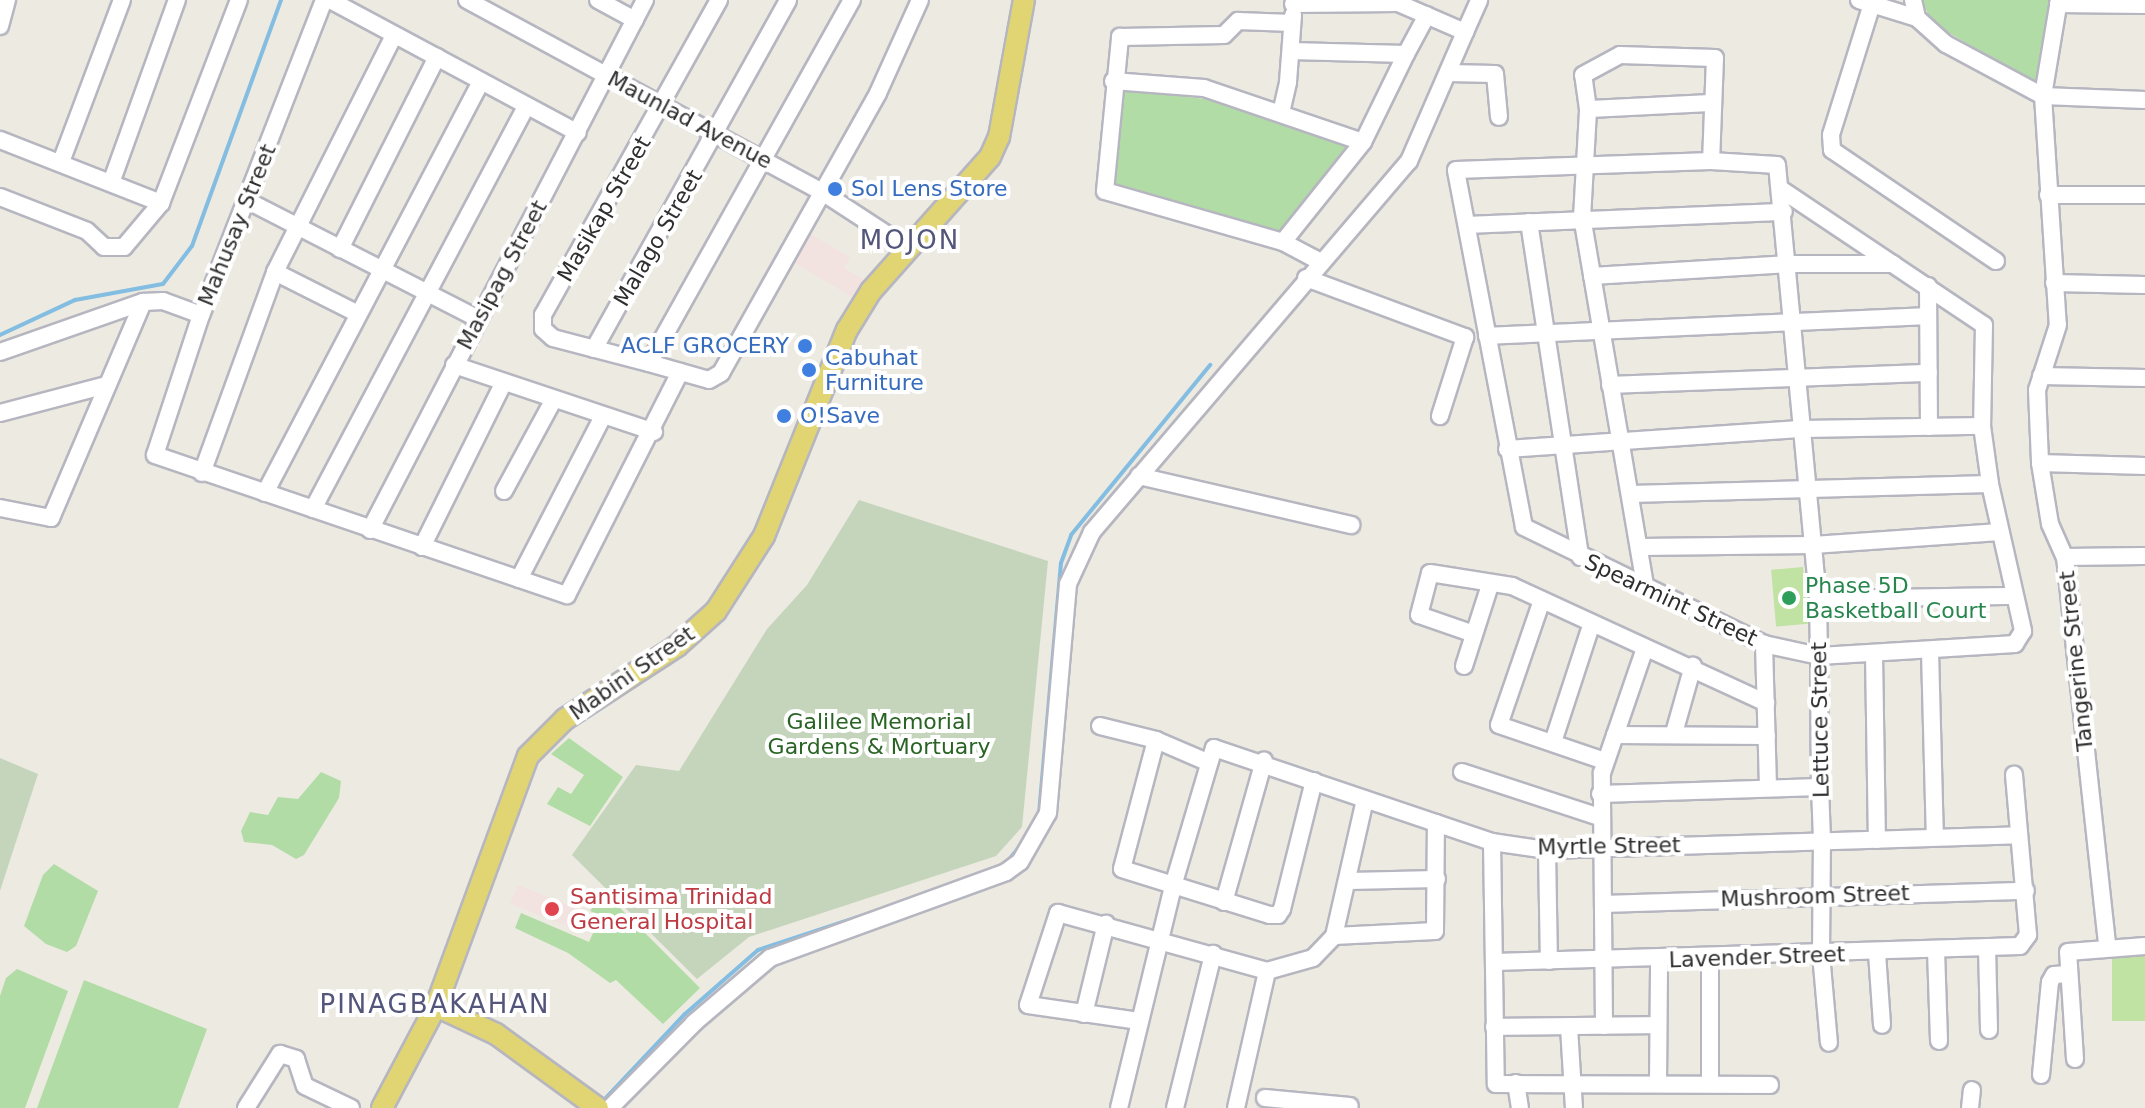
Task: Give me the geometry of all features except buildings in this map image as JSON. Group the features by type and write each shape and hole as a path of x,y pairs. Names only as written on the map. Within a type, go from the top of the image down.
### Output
{"main road":[{"name":"Mabini Street","path":"382,1108 436,1006 528,756 565,719 677,646 716,611 764,536 847,330 908,248 990,157 999,137 1024,0"},
{"path":"436,1006 496,1034 598,1108"}],"street":[{"path":"0,26 7,0"},
{"path":"61,162 122,0"},
{"path":"111,183 177,0"},
{"path":"0,197 87,231 114,251 124,247 161,203 239,0"},
{"name":"Mahusay Street","path":"202,473 158,458 154,452 201,315 324,0"},
{"path":"330,0 578,133"},
{"name":"Maunlad Avenue","path":"467,0 822,192 908,248"},
{"path":"598,0 635,20"},
{"name":"Masipag Street","path":"370,530 477,318 578,133 645,0"},
{"name":"Masikap Street","path":"594,349 553,338 543,329 543,315 719,0"},
{"name":"Malago Street","path":"594,349 717,134 788,0"},
{"path":"649,363 852,0"},
{"path":"594,349 709,380 721,373 878,93 920,0"},
{"path":"610,1108 694,1023 770,958 1006,872 1020,862 1048,813 1068,584 1092,532 1409,161 1479,0"},
{"path":"1913,0 1917,18"},
{"path":"1281,113 1291,51 1294,2 1398,3 1465,32"},
{"path":"2058,2 2145,5"},
{"name":"Tangerine Street","path":"2058,2 2043,96 2057,336 2041,376 2040,463 2050,524 2065,557 2107,946"},
{"path":"1996,261 1832,150 1831,135 1865,4 1917,18 1946,44 2043,96 2145,100"},
{"path":"1283,242 1363,142 1427,15"},
{"path":"1292,23 1238,21 1224,35 1123,34 1118,40 1113,81 1105,191 1283,242 1321,262"},
{"path":"394,35 275,272 202,473 563,596 570,592 654,432 680,372"},
{"path":"1291,51 1406,54"},
{"path":"1645,585 1622,442 1599,329 1582,218 1586,164 1588,109 1583,75 1620,55 1715,58 1711,161 1586,164 1456,170 1507,449 1622,442 1803,429 1982,426"},
{"path":"340,249 437,57"},
{"path":"1448,73 1495,74 1499,117"},
{"path":"265,493 481,81"},
{"path":"1113,81 1204,88 1363,142"},
{"path":"1588,109 1712,103"},
{"path":"313,509 526,106"},
{"path":"0,140 161,203"},
{"name":"Lettuce Street","path":"1711,161 1771,162 1779,169 1782,190 1818,599 1821,954 1829,1043"},
{"path":"1782,190 1984,325 1982,426 1990,484 2014,596 1818,599"},
{"path":"2048,195 2145,195"},
{"path":"248,201 477,318"},
{"path":"1468,225 1784,212"},
{"path":"1529,222 1580,557"},
{"path":"1592,276 1790,264 1895,264"},
{"path":"275,272 358,314"},
{"path":"1306,278 1465,337 1440,416"},
{"path":"2054,283 2145,285"},
{"path":"1928,286 1929,427"},
{"path":"0,352 143,302 163,301 201,315"},
{"path":"0,508 51,518 143,302"},
{"path":"1487,336 1927,316"},
{"path":"454,365 654,432"},
{"path":"1610,385 1799,375 1929,373"},
{"path":"2041,376 2145,378"},
{"path":"422,547 504,382"},
{"path":"0,413 107,385"},
{"path":"504,491 554,399"},
{"path":"519,579 603,416"},
{"name":"Spearmint Street","path":"1507,449 1524,527 1580,557 1645,585 1764,644 1819,656 2015,644 2023,631 2014,596"},
{"path":"2040,463 2145,466"},
{"path":"1139,476 1351,525"},
{"path":"1630,494 1990,484"},
{"path":"1640,547 1813,545 2000,532"},
{"path":"2065,557 2145,556"},
{"path":"1474,634 1419,615 1426,579 1436,572 1490,585 1512,586 1645,648 1693,666 1766,703"},
{"path":"1464,666 1490,585"},
{"path":"1542,600 1499,725 1605,761"},
{"path":"1553,742 1592,623"},
{"path":"1764,644 1768,786"},
{"path":"1604,1026 1600,794 1605,761 1645,648"},
{"path":"1930,651 1935,837"},
{"path":"1874,654 1877,840"},
{"path":"1674,733 1693,666"},
{"name":"Myrtle Street","path":"1100,726 1210,755 1264,761 1492,842 1547,850 2019,835"},
{"path":"1615,735 1767,736"},
{"path":"1156,740 1122,863 1126,873 1224,902 1278,915 1314,781"},
{"path":"1119,1108 1173,886 1210,755"},
{"path":"1224,902 1264,761"},
{"path":"1462,772 1600,817"},
{"path":"2014,775 2026,891"},
{"path":"1600,794 1768,786 1820,787"},
{"path":"1139,1021 1028,1005 1058,913 1267,971 1319,955 1334,936 1349,881 1365,799"},
{"path":"1334,936 1435,931 1436,823"},
{"path":"1492,842 1496,1084 1770,1085"},
{"path":"1547,850 1549,961"},
{"path":"1349,881 1437,879"},
{"name":"Mushroom Street","path":"1603,904 1822,894 2026,891"},
{"name":"Lavender Street","path":"1494,962 1659,960 2020,946 2028,935 2026,891"},
{"path":"1084,1014 1106,924"},
{"path":"2075,1059 2067,974 2071,949 2145,946"},
{"path":"1987,947 1989,1030"},
{"path":"1936,950 1939,1041"},
{"path":"1877,953 1882,1025"},
{"path":"1175,1108 1213,954"},
{"path":"1710,958 1710,1084"},
{"path":"1658,1084 1655,1025 1659,960"},
{"path":"1236,1108 1267,971"},
{"path":"2041,1075 2050,982 2054,975 2067,974"},
{"path":"1494,1027 1655,1025"},
{"path":"1569,1027 1570,1083 1574,1108"},
{"path":"246,1108 280,1054 296,1059 305,1086 351,1108"},
{"path":"1516,1083 1520,1108"},
{"path":"1970,1108 1972,1090"},
{"path":"1265,1098 1318,1106 1350,1106"}],"shaded area":[{"path":"810,234 850,257 844,268 868,282 857,300 793,262"},
{"name":"Santisima Trinidad General Hospital","path":"518,885 593,915 586,934 511,904"}],"green space":[{"path":"1922,0 2052,0 2037,84 1932,23"},
{"path":"1124,90 1206,99 1349,146 1280,232 1107,187"},
{"name":"Galilee Memorial Gardens & Mortuary","path":"859,500 1048,561 1022,827 996,856 749,937 697,979 572,855 636,765 679,771 767,629 807,585"},
{"name":"Phase 5D Basketball Court","path":"1803,567 1808,624 1776,627 1771,570"},
{"path":"569,738 623,777 590,826 547,804 558,787 571,794 584,775 551,754"},
{"path":"0,758 38,774 0,891"},
{"path":"321,772 341,781 339,798 304,855 296,859 272,845 244,842 241,831 250,812 268,815 278,797 298,799"},
{"path":"54,864 98,891 76,946 67,952 46,944 24,926 43,875"},
{"path":"605,893 700,988 663,1024 616,980 610,983 568,953 515,928 521,913 589,942 601,915 590,911"},
{"path":"2112,952 2145,952 2145,1021 2112,1021"},
{"path":"17,969 68,991 25,1108 0,1108 0,996 6,978"},
{"path":"84,980 207,1029 178,1108 37,1108"}],"waterway":[{"path":"0,335 75,300 163,284 192,246 281,0"},
{"path":"1039,814 1061,563 1071,535 1210,365"},
{"path":"1004,865 1022,844"},
{"path":"601,1103 685,1014 758,950 879,910"}],"place":[{"name":"Sol Lens Store","path":"835,189"},
{"name":"ACLF GROCERY","path":"805,346"},
{"name":"Cabuhat Furniture","path":"809,370"},
{"name":"O!Save","path":"784,416"},
{"name":"Phase 5D Basketball Court","path":"1789,598"},
{"name":"Santisima Trinidad General Hospital","path":"552,909"}],"district":[{"name":"MOJON","path":"910,241"},
{"name":"PINAGBAKAHAN","path":"435,1005"}]}
